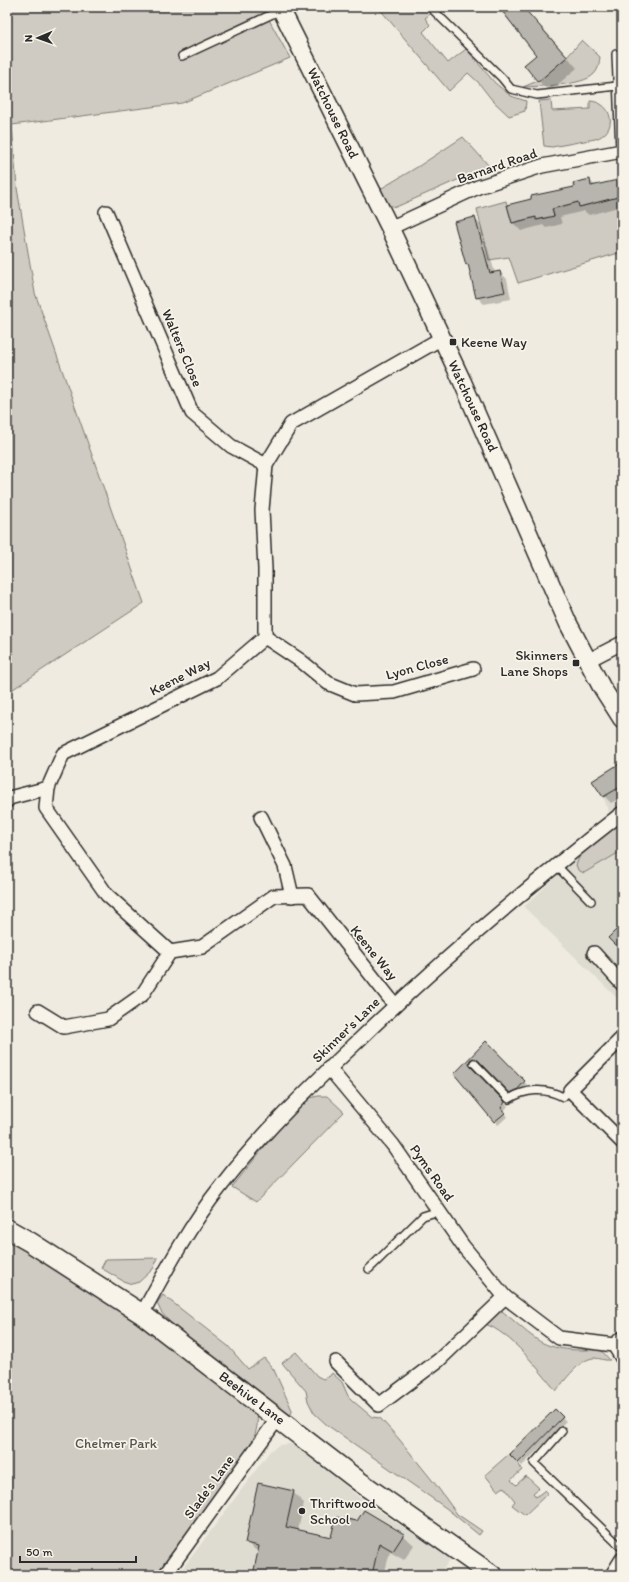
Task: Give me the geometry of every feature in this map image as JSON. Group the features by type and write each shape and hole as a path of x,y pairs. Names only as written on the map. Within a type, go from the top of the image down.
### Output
{"main road":[{"name":"Beehive Lane","path":"7,1230 30,1242 142,1314 360,1482 492,1575"}],"street":[{"name":"Watchouse Road","path":"280,8 390,228 442,338 482,424 565,616 601,686 622,719"},
{"name":"Barnard Road","path":"390,228 478,187 542,166 621,151"},
{"name":"Walters Close","path":"106,212 192,413 231,446 266,465"},
{"path":"265,637 265,569 262,510 266,465 291,424 442,338"},
{"name":"Lyon Close","path":"265,637 301,661 328,683 355,694 394,692 473,669"},
{"name":"Keene Way","path":"265,637 217,678 63,754 48,788 46,808 106,895 170,952 202,947 274,896 308,895 395,1005"},
{"path":"587,660 622,643"},
{"path":"7,801 9,798 48,788"},
{"name":"Skinner's Lane","path":"142,1314 175,1253 220,1187 270,1129 395,1005 556,865 622,813"},
{"path":"261,817 286,866 292,896"},
{"path":"38,1011 64,1027 108,1019 142,995 170,952"},
{"path":"594,953 622,984"},
{"path":"622,1038 570,1090 622,1142"},
{"name":"Pyms Road","path":"330,1068 393,1145 463,1246 505,1297 559,1338 618,1342 622,1358"},
{"path":"336,1362 379,1405 438,1360 505,1297"},
{"name":"Slade's Lane","path":"165,1575 278,1418"},
{"path":"612,1575 622,1559"}],"lane":[{"path":"430,7 502,78 511,89 537,95 617,86"},
{"path":"182,56 280,8"},
{"name":"Barnard Road","path":"616,54 621,151"},
{"path":"556,865 591,901"},
{"path":"474,1063 509,1099 519,1093 542,1090 554,1092 563,1097 570,1090"},
{"path":"369,1269 423,1216 439,1211"},
{"path":"562,1431 534,1464 622,1548"}],"shaded area":[{"path":"622,761 622,1003 524,907 568,865 615,826 603,797 592,781"},
{"name":"Thriftwood School","path":"290,1444 300,1447 360,1498 412,1533 452,1557 439,1575 178,1575 270,1451 279,1445"}],"green space":[{"path":"7,7 262,7 290,58 182,103 12,125 17,188 35,293 144,603 7,693"},
{"path":"378,7 430,7 434,11 425,18 430,25 423,32 448,63 466,49 495,83 511,96 526,101 525,111 509,116 492,100 478,82 468,73 449,91"},
{"path":"582,40 600,57 598,68 594,74 581,81 571,83 550,86 523,87 540,80 567,57"},
{"path":"551,100 552,111 590,109 590,101 604,106 610,118 608,130 603,135 595,139 552,147 544,146 539,101"},
{"path":"463,137 489,166 396,207 389,205 382,199 377,191"},
{"path":"621,196 622,252 518,283 509,257 489,260 477,209 506,201 512,223 536,217 537,220 554,216 552,209 578,202 580,207"},
{"path":"622,822 622,858 618,853 584,873 578,870 576,865 580,855"},
{"path":"327,1096 344,1112 256,1202 232,1187 299,1107 310,1098"},
{"name":"Chelmer Park","path":"7,1240 72,1278 104,1299 166,1343 257,1412 257,1426 253,1440 156,1575 7,1575"},
{"path":"158,1258 153,1269 139,1282 132,1284 123,1281 101,1268 106,1259"},
{"path":"163,1295 228,1346 248,1369 264,1358 274,1370 292,1410 289,1418 189,1344 161,1312 157,1303"},
{"path":"490,1311 502,1311 532,1336 550,1346 567,1349 600,1349 610,1360 594,1358 589,1359 578,1366 556,1391 524,1353 505,1335 485,1324"},
{"path":"296,1352 317,1376 323,1379 330,1376 332,1373 342,1382 348,1396 353,1401 372,1417 380,1418 436,1485 457,1514 482,1531 479,1535 446,1508 327,1425 314,1413 308,1401 306,1391 282,1363"},
{"path":"509,1454 518,1463 522,1470 511,1480 516,1485 526,1476 539,1488 533,1493 536,1497 545,1490 548,1493 525,1515 512,1505 515,1501 504,1487 498,1491 485,1475"}],"building":[{"path":"499,7 523,7 567,57 538,82 524,65 536,55"},
{"path":"590,179 591,186 622,179 622,196 579,207 578,202 552,209 554,216 536,220 536,217 512,223 507,205 531,199 531,196 574,187 573,183"},
{"path":"475,217 490,273 500,271 505,292 476,298 468,264 466,265 454,222"},
{"path":"622,762 622,786 603,797 592,781"},
{"path":"622,924 622,952 608,938"},
{"path":"486,1041 525,1081 517,1090 510,1093 478,1060 473,1058 470,1060 470,1066 505,1102 501,1108 505,1113 494,1122 454,1074"},
{"path":"555,1409 563,1417 518,1463 509,1454"},
{"path":"258,1483 294,1491 286,1527 331,1537 336,1517 357,1521 364,1510 404,1534 393,1551 379,1543 372,1575 253,1575 259,1546 245,1543"}],"place":[{"name":"Keene Way","path":"453,342"},
{"name":"Skinners Lane Shops","path":"576,663"},
{"name":"Thriftwood School","path":"302,1511"}]}
